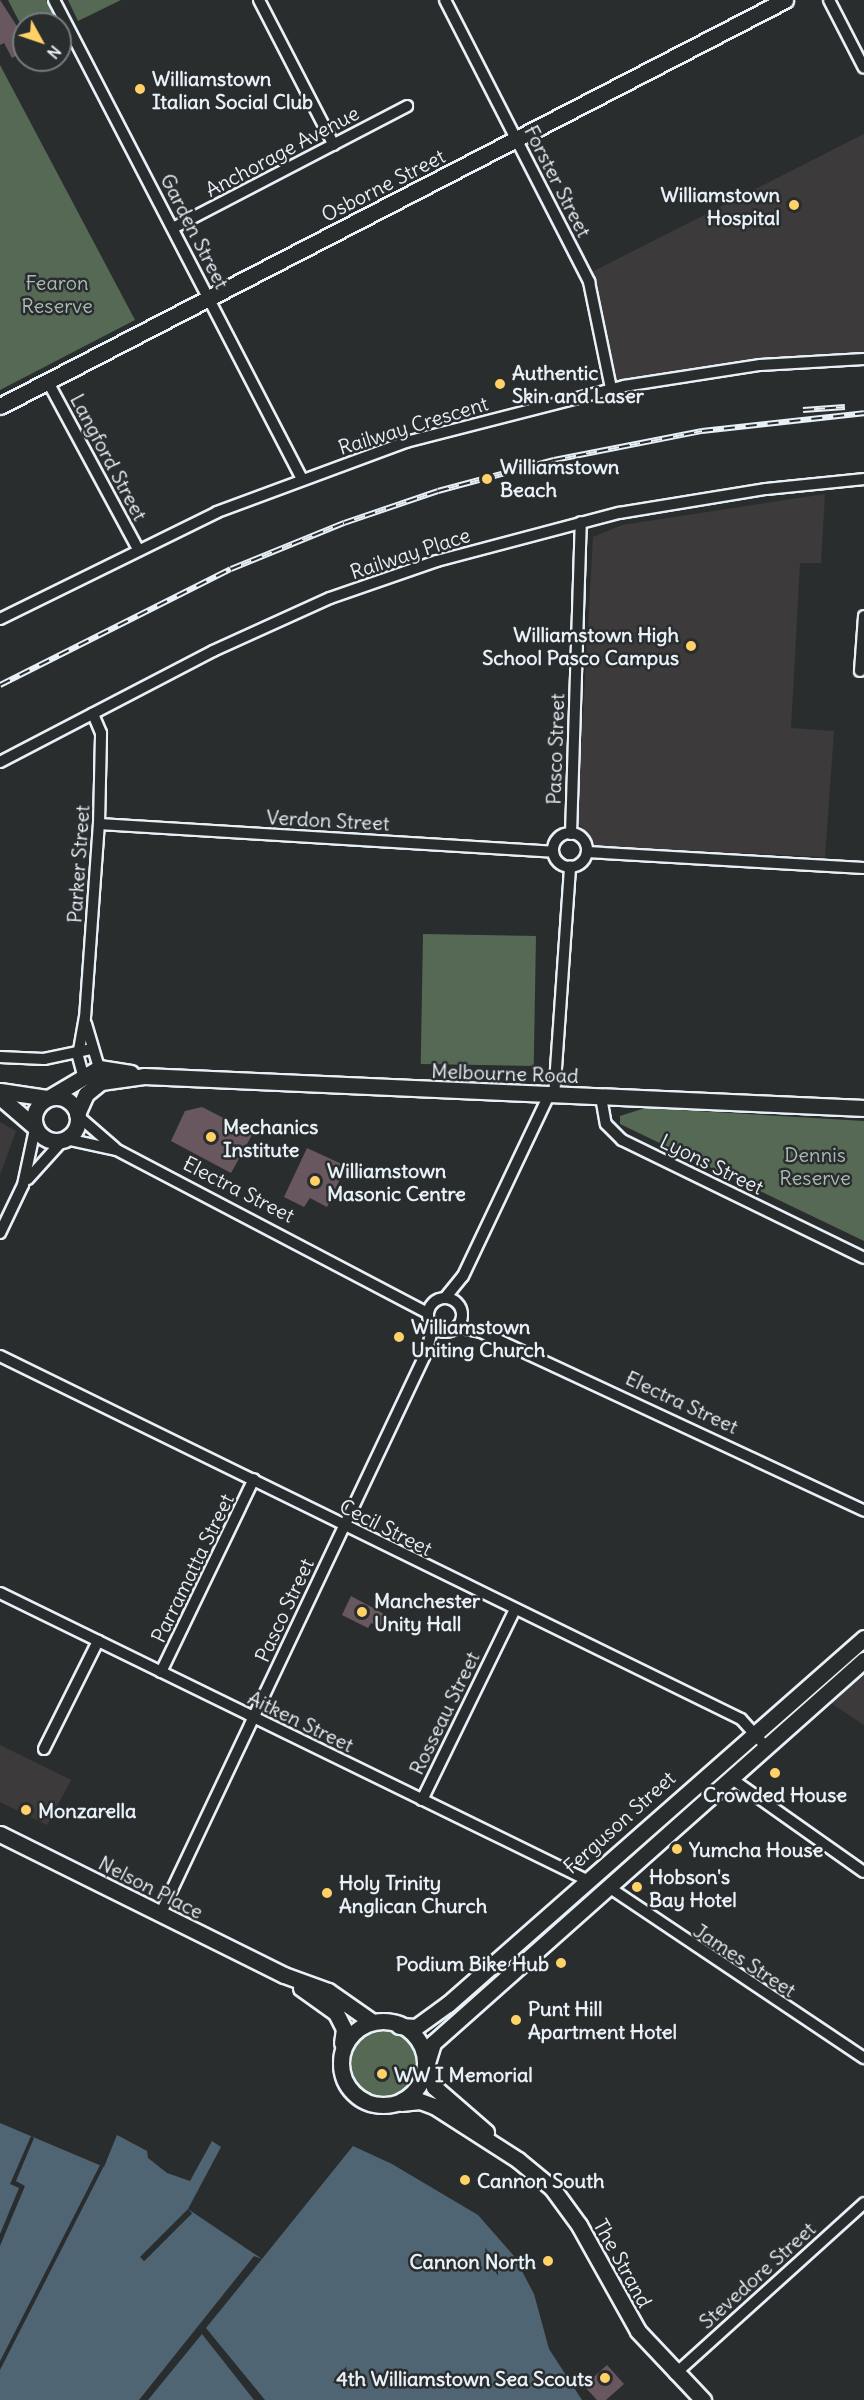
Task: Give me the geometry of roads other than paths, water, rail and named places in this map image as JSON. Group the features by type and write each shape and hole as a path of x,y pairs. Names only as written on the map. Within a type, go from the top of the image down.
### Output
{"street":[{"name":"Garden Street","path":"54,0 302,479"},
{"path":"259,0 333,145"},
{"name":"Forster Street","path":"445,0 589,282 611,388"},
{"name":"Osborne Street","path":"0,406 785,0"},
{"path":"829,0 864,68"},
{"name":"Anchorage Avenue","path":"174,228 407,106"},
{"name":"Railway Crescent","path":"0,619 138,549 302,479 406,442 611,388 760,365 864,359"},
{"name":"Langford Street","path":"48,382 138,549"},
{"name":"Railway Place","path":"0,762 213,651 330,598 437,561 581,522 766,489 864,479"},
{"name":"Pasco Street","path":"571,834 581,522"},
{"path":"860,671 864,615"},
{"name":"Parker Street","path":"83,1075 78,1052 85,1018 99,824 101,734 93,714"},
{"name":"Verdon Street","path":"99,824 554,852"},
{"path":"571,834 584,841 587,852 581,863 570,867 559,863 554,852 557,840 571,834"},
{"path":"587,852 864,868"},
{"path":"463,1276 458,1304 460,1322 438,1330 430,1308 445,1298 463,1276 551,1097 570,867"},
{"name":"Parker Street","path":"85,1018 99,1068"},
{"path":"0,1057 44,1059 92,1049"},
{"path":"0,1233 23,1185 35,1128 35,1110 83,1075 99,1068 98,1084 84,1096 77,1114 75,1130 23,1185"},
{"name":"Melbourne Road","path":"99,1068 144,1076 551,1097 864,1108"},
{"path":"83,1075 98,1084"},
{"name":"Melbourne Road","path":"98,1084 144,1076"},
{"path":"0,1091 66,1099 77,1114"},
{"path":"0,1097 46,1139 65,1139"},
{"name":"Lyons Street","path":"601,1097 606,1124 622,1140 864,1258"},
{"name":"Electra Street","path":"77,1114 117,1150 406,1298 430,1308"},
{"name":"Electra Street","path":"65,1139 117,1150"},
{"path":"445,1298 458,1304"},
{"name":"Electra Street","path":"460,1322 864,1511"},
{"name":"Pasco Street","path":"160,1915 438,1330"},
{"name":"Cecil Street","path":"0,1356 254,1479 514,1611 741,1719 767,1748"},
{"name":"Parramatta Street","path":"161,1672 254,1479"},
{"name":"Aitken Street","path":"0,1593 587,1880"},
{"name":"Rosseau Street","path":"422,1800 514,1611"},
{"name":"Ferguson Street","path":"399,2026 412,2028 428,2020 864,1638"},
{"path":"44,1749 98,1641"},
{"path":"426,2067 421,2050 399,2026 371,2021 351,2031 342,2046 342,2068 356,2090 379,2104 401,2103 419,2089 434,2043 864,1660"},
{"path":"732,1779 864,1872"},
{"name":"Nelson Place","path":"0,1834 284,1975 328,1991 371,2021"},
{"name":"James Street","path":"610,1888 864,2058"},
{"name":"Nelson Place","path":"284,1975 332,2008 343,2026 342,2046"},
{"name":"The Strand","path":"426,2067 434,2087 504,2150"},
{"name":"The Strand","path":"401,2103 414,2100 434,2106 535,2172 567,2205 627,2314 675,2374 703,2400"},
{"name":"Stevedore Street","path":"675,2374 864,2203"}],"water":[{"path":"0,2123 104,2167 117,2135 147,2151 148,2158 167,2173 190,2181 212,2141 221,2147 188,2209 262,2259 353,2146 392,2164 478,2215 514,2256 534,2294 549,2349 582,2400 0,2400"}],"railway":[{"path":"803,410 845,407"},
{"path":"0,685 231,569 344,523 438,491 554,460 702,431 864,413"}],"place":[{"name":"Williamstown Italian Social Club","path":"140,89"},
{"name":"Williamstown Hospital","path":"794,205"},
{"name":"Authentic Skin and Laser","path":"500,384"},
{"name":"Williamstown Beach","path":"487,479"},
{"name":"Williamstown High School Pasco Campus","path":"691,646"},
{"name":"Mechanics Institute","path":"211,1137"},
{"name":"Williamstown Masonic Centre","path":"315,1181"},
{"name":"Williamstown Uniting Church","path":"399,1337"},
{"name":"Manchester Unity Hall","path":"362,1612"},
{"name":"Crowded House","path":"775,1773"},
{"name":"Monzarella","path":"26,1810"},
{"name":"Yumcha House","path":"677,1849"},
{"name":"Hobson's Bay Hotel","path":"637,1887"},
{"name":"Holy Trinity Anglican Church","path":"327,1893"},
{"name":"Podium Bike Hub","path":"561,1963"},
{"name":"Punt Hill Apartment Hotel","path":"516,2020"},
{"name":"WW I Memorial","path":"382,2074"},
{"name":"Cannon South","path":"465,2180"},
{"name":"Cannon North","path":"548,2261"},
{"name":"4th Williamstown Sea Scouts","path":"605,2378"}],"park label":[{"name":"Fearon Reserve","path":"57,294"},
{"name":"Dennis Reserve","path":"815,1166"}]}
